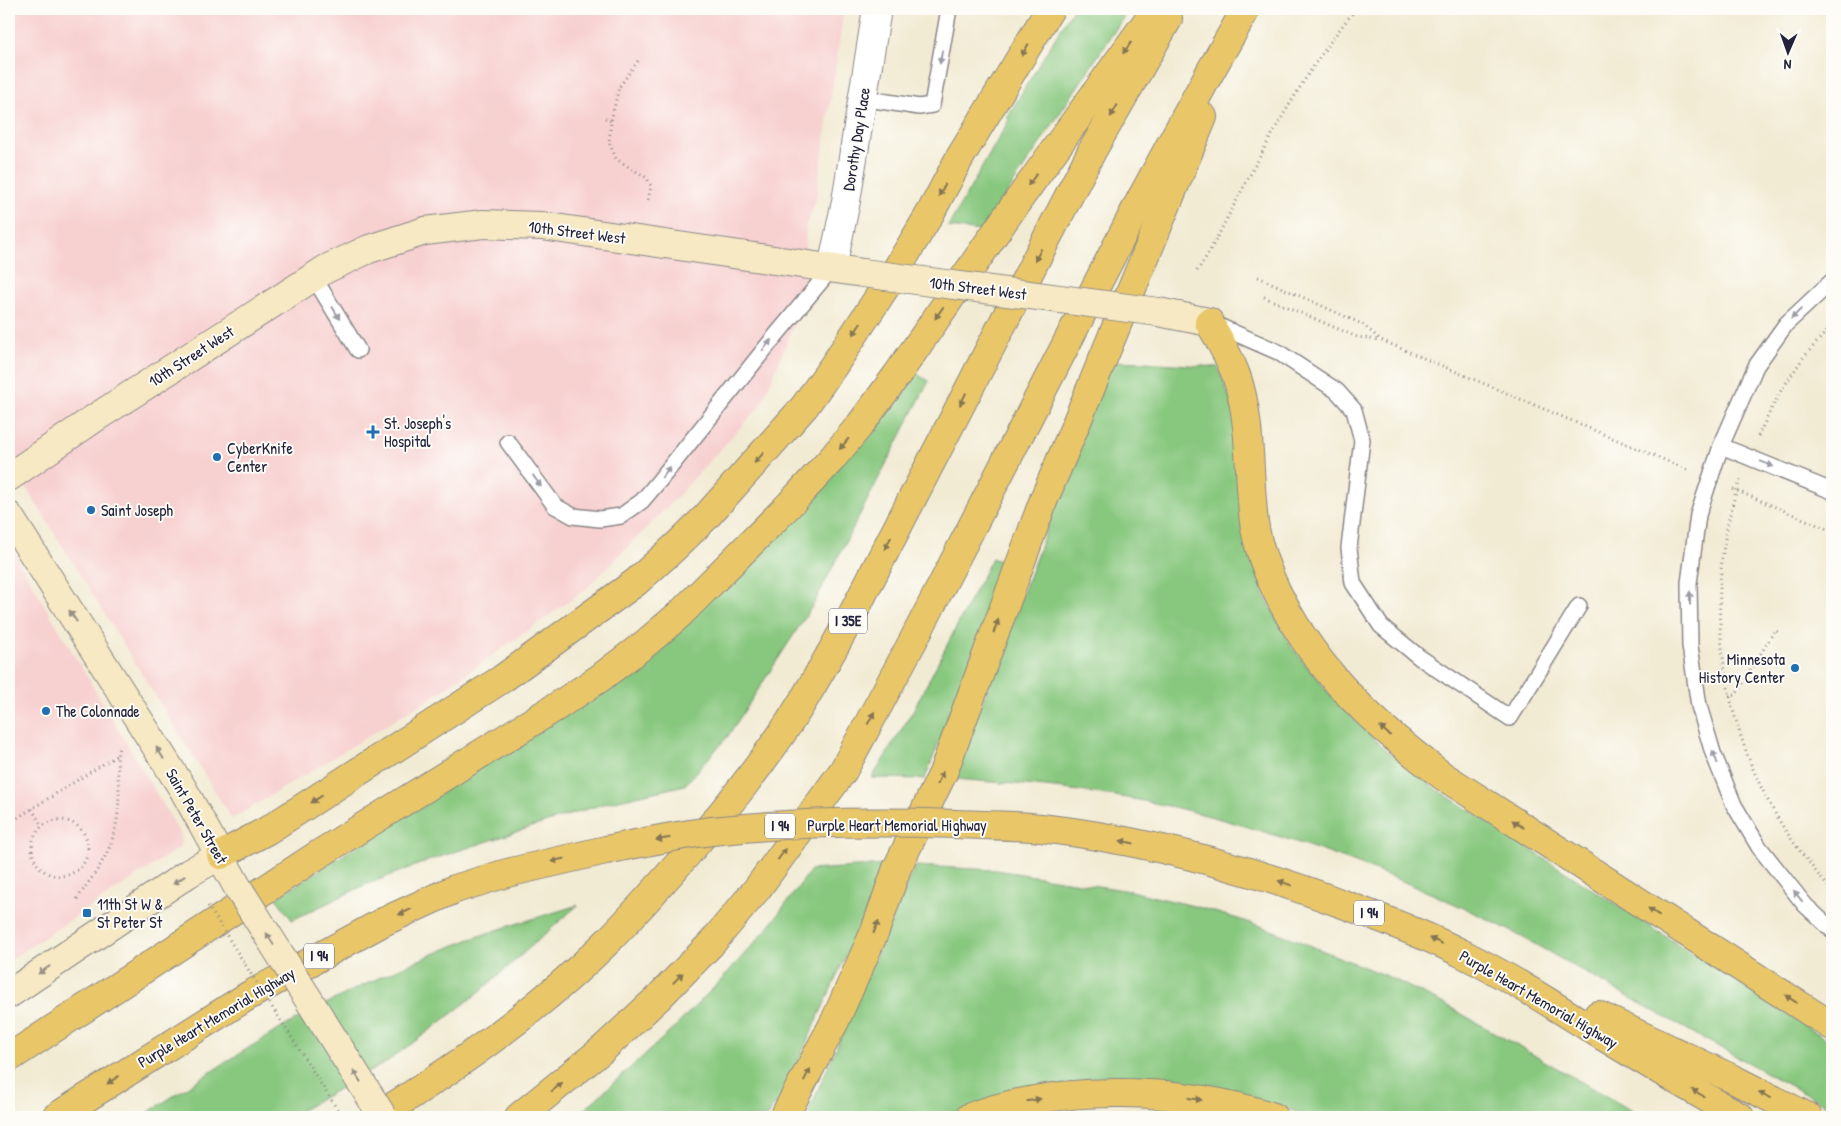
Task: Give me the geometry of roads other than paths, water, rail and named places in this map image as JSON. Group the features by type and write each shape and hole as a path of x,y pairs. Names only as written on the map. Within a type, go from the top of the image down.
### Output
{"highway":[{"path":"221,855 268,830 442,719 524,664 636,582 706,517 804,407 834,365 892,277 931,212 959,160 1050,9"},
{"path":"9,1058 316,856 556,707 646,644 680,614 790,504 860,425 1156,9"},
{"name":"I 35E","path":"376,1117 431,1084 492,1040 549,994 590,957 654,894 748,780 794,716 852,615 1092,151 1174,9"},
{"path":"519,1117 603,1050 711,944 757,889 843,771 914,639 1163,158 1247,9"},
{"path":"784,1117 835,1020 875,931 898,868 943,773 1044,499 1247,9"},
{"path":"1209,322 1223,345 1237,376 1248,448 1254,523 1261,554 1272,583 1301,637 1346,693 1405,748 1443,776 1832,1026"},
{"name":"Purple Heart Memorial Highway","path":"56,1117 248,996 383,922 455,889 507,873 606,850 720,830 823,823 911,822 1040,828 1082,834 1191,856 1272,878 1415,932 1464,954 1550,1002 1666,1074 1740,1117"},
{"path":"1464,954 1647,1038 1808,1117"},
{"path":"970,1117 1010,1104 1047,1098 1116,1094 1190,1098 1274,1117"}],"street":[{"name":"Dorothy Day Place","path":"832,268 846,201 877,9"},
{"name":"10th Street West","path":"9,477 95,418 314,276 368,249 425,232 483,224 542,226 863,273 1158,312 1209,322"},
{"name":"Saint Peter Street","path":"9,516 183,789 238,888 383,1117"},
{"path":"9,994 190,872 221,855"}],"lane":[{"path":"862,98 920,107 932,105 949,9"},
{"path":"508,442 555,506 573,516 600,518 621,516 642,501 659,482 832,268"},
{"path":"314,276 358,350"},
{"path":"1832,281 1786,324 1756,366 1721,446 1698,514 1690,583 1690,646 1698,706 1713,753 1739,813 1759,847 1805,905 1832,930"},
{"path":"1209,322 1278,352 1337,392 1354,410 1362,440 1349,548 1352,583 1381,626 1419,657 1510,718 1579,606"},
{"path":"1721,446 1832,491"}],"place":[{"name":"St. Joseph's Hospital","path":"373,432"},
{"name":"CyberKnife Center","path":"217,457"},
{"name":"Saint Joseph","path":"91,510"},
{"name":"Minnesota History Center","path":"1795,668"},
{"name":"The Colonnade","path":"46,711"},
{"name":"11th St W & St Peter St","path":"87,913"}]}
